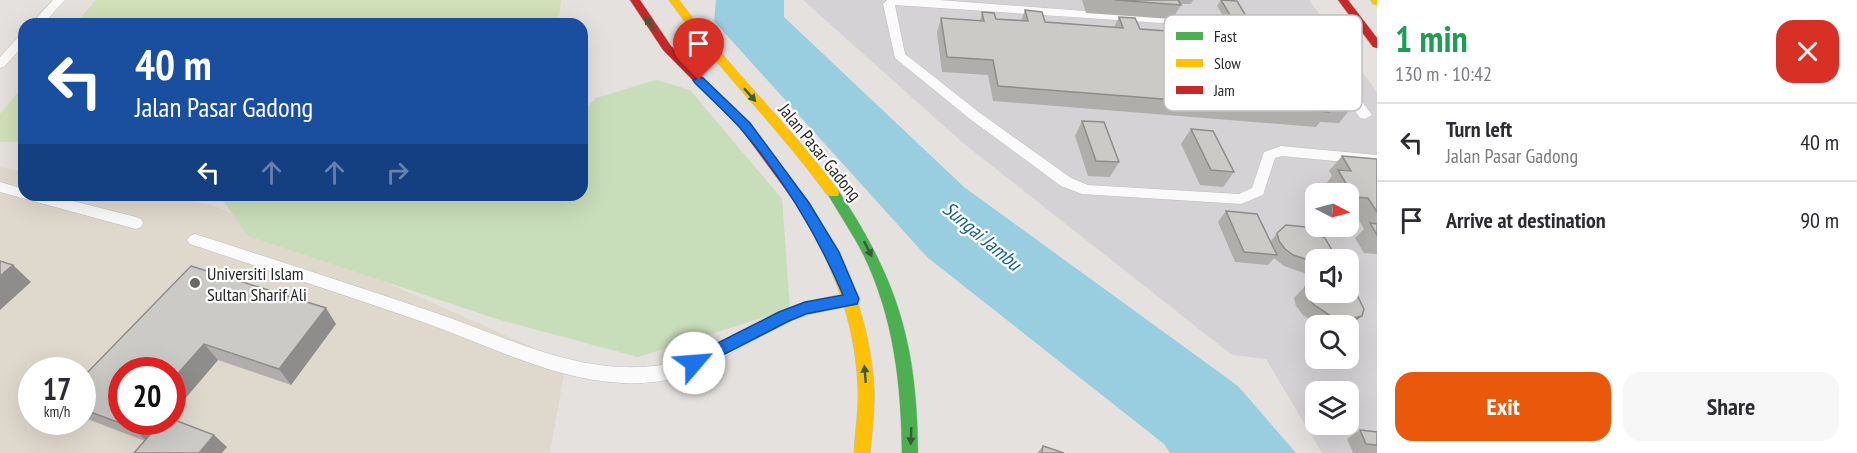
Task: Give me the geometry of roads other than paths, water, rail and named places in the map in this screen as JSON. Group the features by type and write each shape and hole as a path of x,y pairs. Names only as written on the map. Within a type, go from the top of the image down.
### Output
{"street":[{"path":"635,0 667,48 745,126 805,207 832,252 852,299 862,342 866,390 862,453"},
{"path":"662,0 683,37 667,48"},
{"name":"Jalan Pasar Gadong","path":"674,0 702,39 811,164 836,196 864,241 889,292 904,339 912,395 910,453"},
{"path":"1343,0 1354,15"},
{"path":"1362,25 1377,45"}],"lane":[{"path":"42,18 59,0"},
{"path":"1164,20 894,0 889,4 899,55 975,116 1066,182 1087,190 1241,199 1258,191 1269,155 1281,151 1377,160"},
{"path":"0,64 18,44"},
{"path":"1362,111 1365,115"},
{"path":"0,187 18,192"},
{"path":"52,201 136,223"},
{"path":"195,240 438,320 546,361 621,376 656,374 694,363 784,316 805,308 852,299"}],"water":[{"name":"Sungai Jambu","path":"716,0 784,0 784,17 964,187 1238,386 1296,453 1170,453 1164,444 927,257 714,21"}],"place":[{"name":"Universiti Islam Sultan Sharif Ali","path":"195,283"}]}
